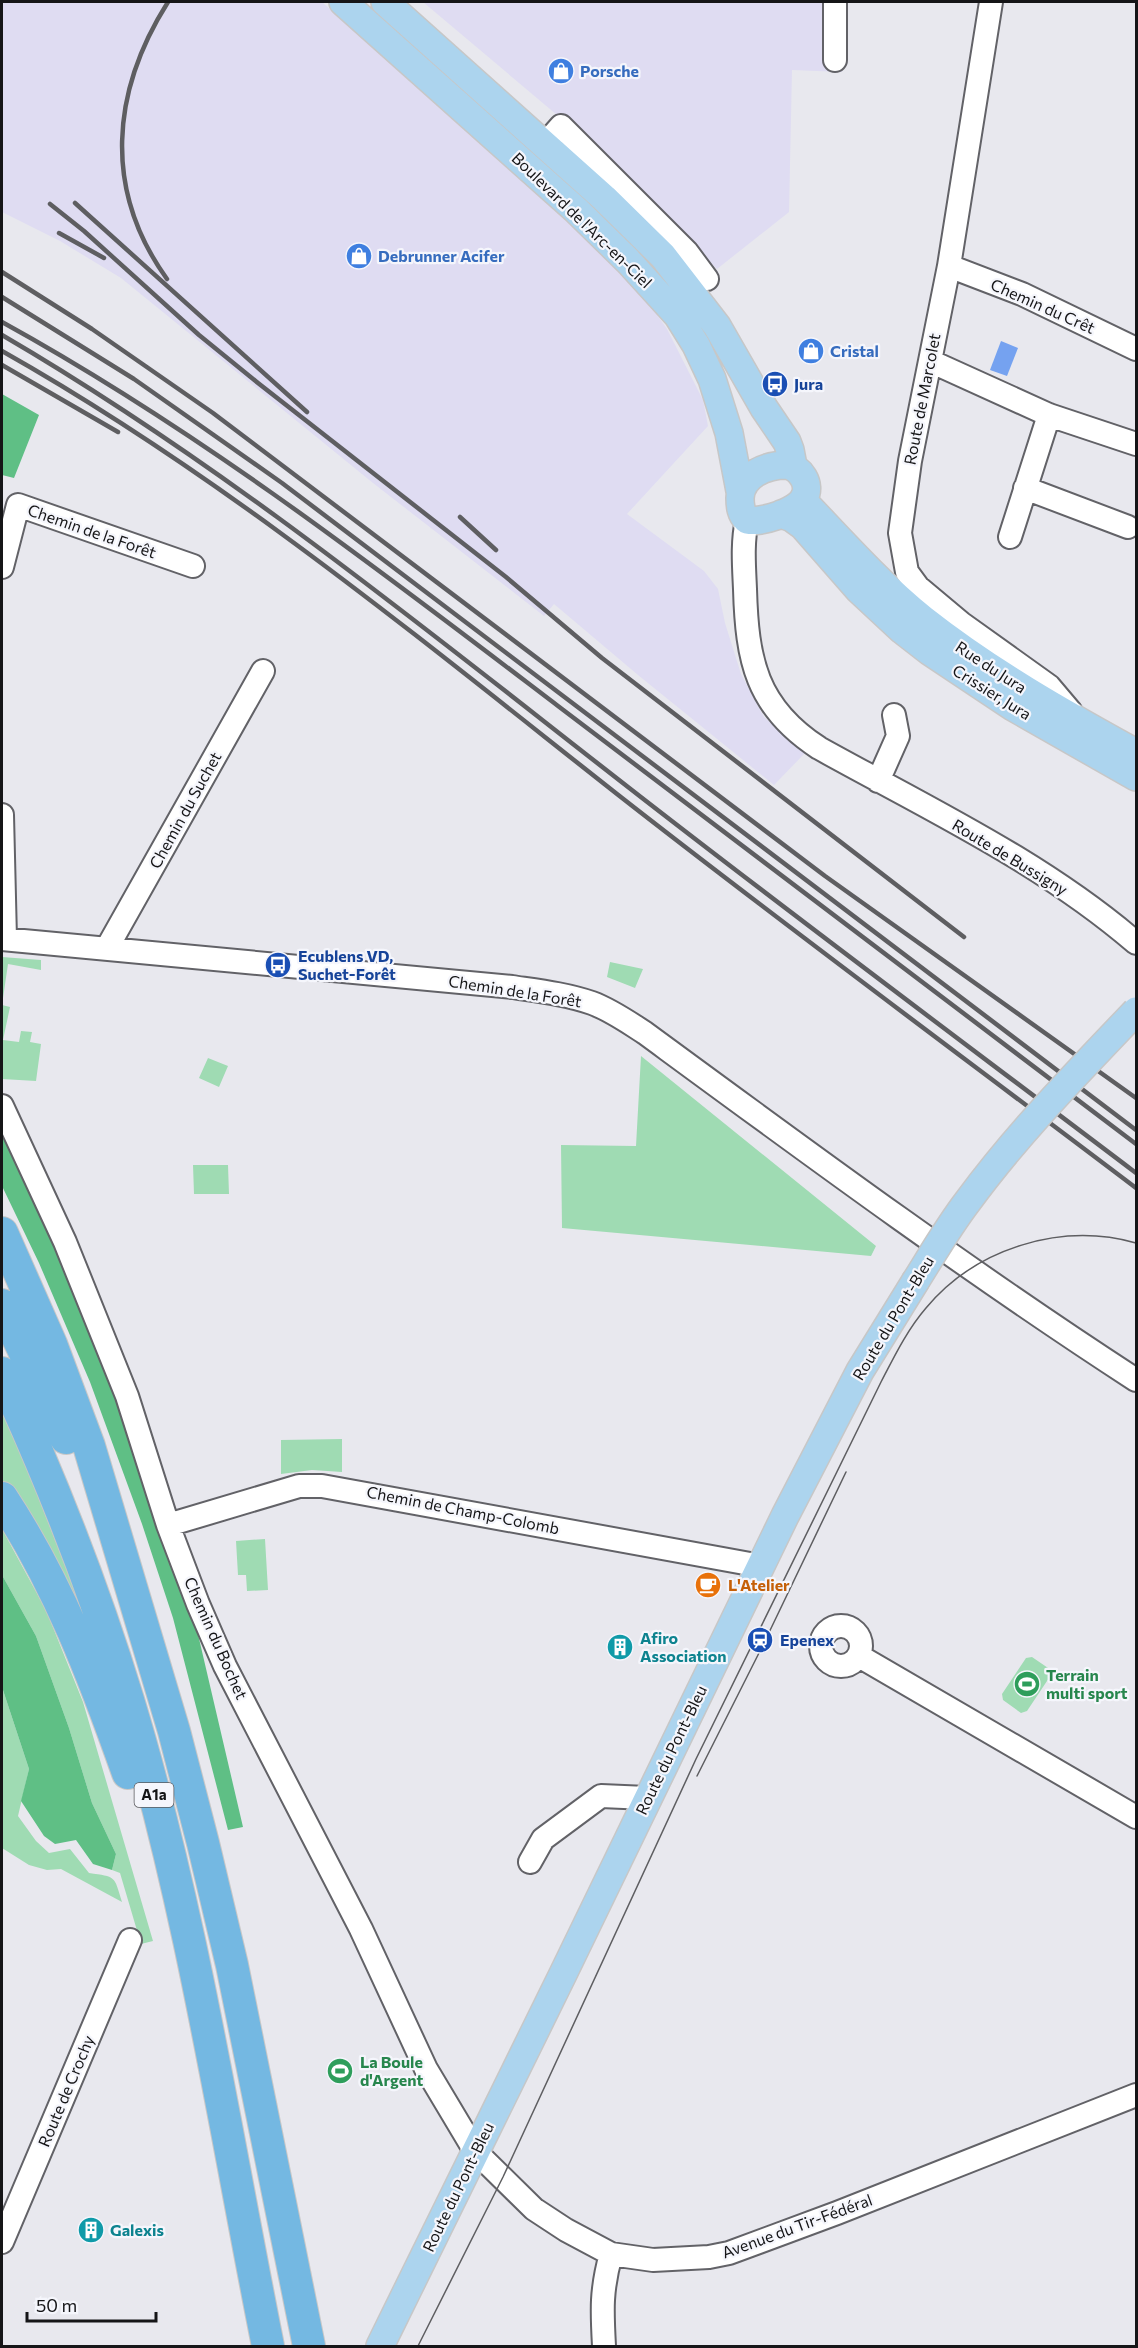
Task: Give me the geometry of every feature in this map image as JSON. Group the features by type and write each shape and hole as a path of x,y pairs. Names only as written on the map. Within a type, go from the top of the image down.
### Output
{"highway":[{"name":"A1a","path":"2,1233 51,1344 86,1437 136,1611 174,1731 212,1877 251,2052 309,2346"},
{"name":"A1a","path":"2,1305 84,1479 136,1611"},
{"name":"A1a","path":"2,1373 36,1447 70,1531 129,1703 187,1932 268,2346"},
{"name":"A1a","path":"2,1498 25,1533 64,1608 130,1777 176,1931 234,2174"}],"main road":[{"name":"Boulevard de l'Arc-en-Ciel","path":"343,2 576,210 628,261 678,316 696,345 712,379 729,433 740,491"},
{"name":"Boulevard de l'Arc-en-Ciel","path":"385,2 545,144 663,256 688,285 717,326 790,454"},
{"path":"706,279 720,308 741,367"},
{"path":"740,491 745,481 760,471 779,465 790,454 803,477 806,489 804,499 781,514 760,521 747,520"},
{"name":"Route de Bussigny","path":"740,491 742,512 747,520"},
{"name":"Rue du Jura","path":"804,499 808,506 896,596 962,649 1078,721 1137,753"},
{"name":"Crissier, Jura","path":"781,514 803,526 859,590 902,630 958,672 1013,707 1137,777"},
{"name":"Route du Pont-Bleu","path":"380,2346 404,2303 475,2151 564,1974 784,1516 860,1371 956,1217 998,1162 1137,1011"}],"street":[{"path":"835,2 835,60"},
{"name":"Route de Marcolet","path":"991,2 949,266 910,462 900,533 907,572 931,600 1049,686 1078,721"},
{"name":"Boulevard de l'Arc-en-Ciel","path":"545,144 561,126 687,252 706,279"},
{"name":"Chemin du Crêt","path":"949,266 1022,294 1137,349"},
{"path":"930,361 1049,415 1137,444"},
{"path":"1010,537 1049,415"},
{"path":"1025,488 1128,527"},
{"name":"Chemin de la Forêt","path":"2,567 18,505 193,566"},
{"name":"Route de Bussigny","path":"747,520 743,549 746,625 751,657 761,685 778,712 806,739 1034,868 1083,901 1137,943"},
{"name":"Chemin du Suchet","path":"106,948 263,671"},
{"path":"878,781 898,736 894,715"},
{"name":"Chemin de la Forêt","path":"2,815 3,939 501,986 571,996 592,1003 645,1033 796,1144 1037,1315 1137,1380"},
{"name":"Chemin du Bochet","path":"2,1106 65,1242 127,1396 168,1525 198,1605 225,1666 361,1929 426,2069 475,2151"},
{"name":"Chemin de Champ-Colomb","path":"168,1525 281,1490 299,1486 322,1486 761,1566"},
{"path":"859,1656 1137,1817"},
{"path":"530,1862 543,1839 601,1796 647,1798"},
{"name":"Route de Crochy","path":"2,2242 130,1940"},
{"name":"Avenue du Tir-Fédéral","path":"475,2151 534,2209 566,2230 611,2254 629,2258 665,2260 709,2258 729,2253 1137,2095"},
{"path":"604,2346 602,2297 604,2278 611,2254"}],"shaded area":[{"path":"2,2 322,2 578,230 643,295 667,329 703,400 708,426 627,514 704,571 718,589 725,623 741,674 764,717 805,753 774,785 554,604 544,616 373,483 121,278 60,241 2,212"},
{"path":"423,2 840,2 842,72 792,70 789,212 717,269 582,136"}],"green space":[{"path":"2,394 39,415 14,478 2,475"},
{"path":"2,957 41,960 41,970 8,964 2,1005"},
{"path":"610,962 643,969 635,988 607,977"},
{"path":"2,1005 10,1007 3,1040 19,1042 21,1031 32,1032 30,1042 41,1044 36,1081 2,1079"},
{"path":"641,1056 876,1246 871,1256 562,1228 561,1145 636,1146"},
{"path":"208,1058 228,1066 219,1087 199,1078"},
{"path":"2,1131 75,1290 118,1402 197,1630 243,1827 228,1830 173,1618 142,1524 90,1382 39,1263 2,1186"},
{"path":"193,1165 228,1165 229,1194 194,1194"},
{"path":"2,1413 24,1461 76,1593 72,1594 41,1533 8,1483 5,1485 2,1479"},
{"path":"342,1439 342,1472 312,1470 281,1474 281,1440"},
{"path":"2,1529 46,1610 83,1702 153,1941 141,1944 120,1873 112,1870 116,1854 92,1803 69,1728 36,1636 2,1575"},
{"path":"265,1539 268,1590 247,1591 246,1575 238,1575 236,1541"},
{"path":"2,1575 36,1636 69,1728 92,1803 116,1854 112,1870 93,1864 76,1840 55,1844 44,1836 21,1801 29,1769 2,1687"},
{"name":"Terrain multi sport","path":"1032,1657 1051,1670 1051,1675 1027,1711 1021,1713 1003,1700 1002,1694 1026,1658"},
{"path":"2,1687 29,1769 18,1816 36,1841 49,1853 70,1849 89,1873 113,1879 122,1902 61,1869 47,1870 29,1865 2,1848"}],"water":[{"path":"1001,341 1018,348 1007,376 990,370"}],"tram line":[{"path":"418,2346 503,2177 696,1759 881,1382 913,1325 946,1287 969,1270 1022,1245 1079,1236 1107,1237 1136,1243"},
{"path":"697,1776 846,1472"}],"railway":[{"path":"167,279 146,245 132,211 124,176 122,141 126,106 135,71 149,36 168,2"},
{"path":"75,203 307,412"},
{"path":"50,204 84,231 199,335 258,383 506,577 602,658 964,937"},
{"path":"59,233 104,258"},
{"path":"2,272 92,329 213,413 825,876 1136,1098"},
{"path":"2,297 134,379 282,483 1136,1130"},
{"path":"2,322 147,409 217,455 355,553 1136,1144"},
{"path":"2,335 85,385 245,493 400,609 754,885 1136,1173"},
{"path":"2,351 83,399 163,451 318,560 746,894 1136,1188"},
{"path":"2,365 118,432"},
{"path":"460,517 496,550"}],"place":[{"name":"Porsche","path":"561,71"},
{"name":"Debrunner Acifer","path":"359,256"},
{"name":"Cristal","path":"811,351"},
{"name":"Jura","path":"775,384"},
{"name":"Ecublens VD, Suchet-Forêt","path":"278,965"},
{"name":"L'Atelier","path":"708,1585"},
{"name":"Epenex","path":"760,1640"},
{"name":"Afiro Association","path":"620,1647"},
{"name":"Terrain multi sport","path":"1027,1684"},
{"name":"La Boule d'Argent","path":"340,2071"},
{"name":"Galexis","path":"91,2230"}]}
